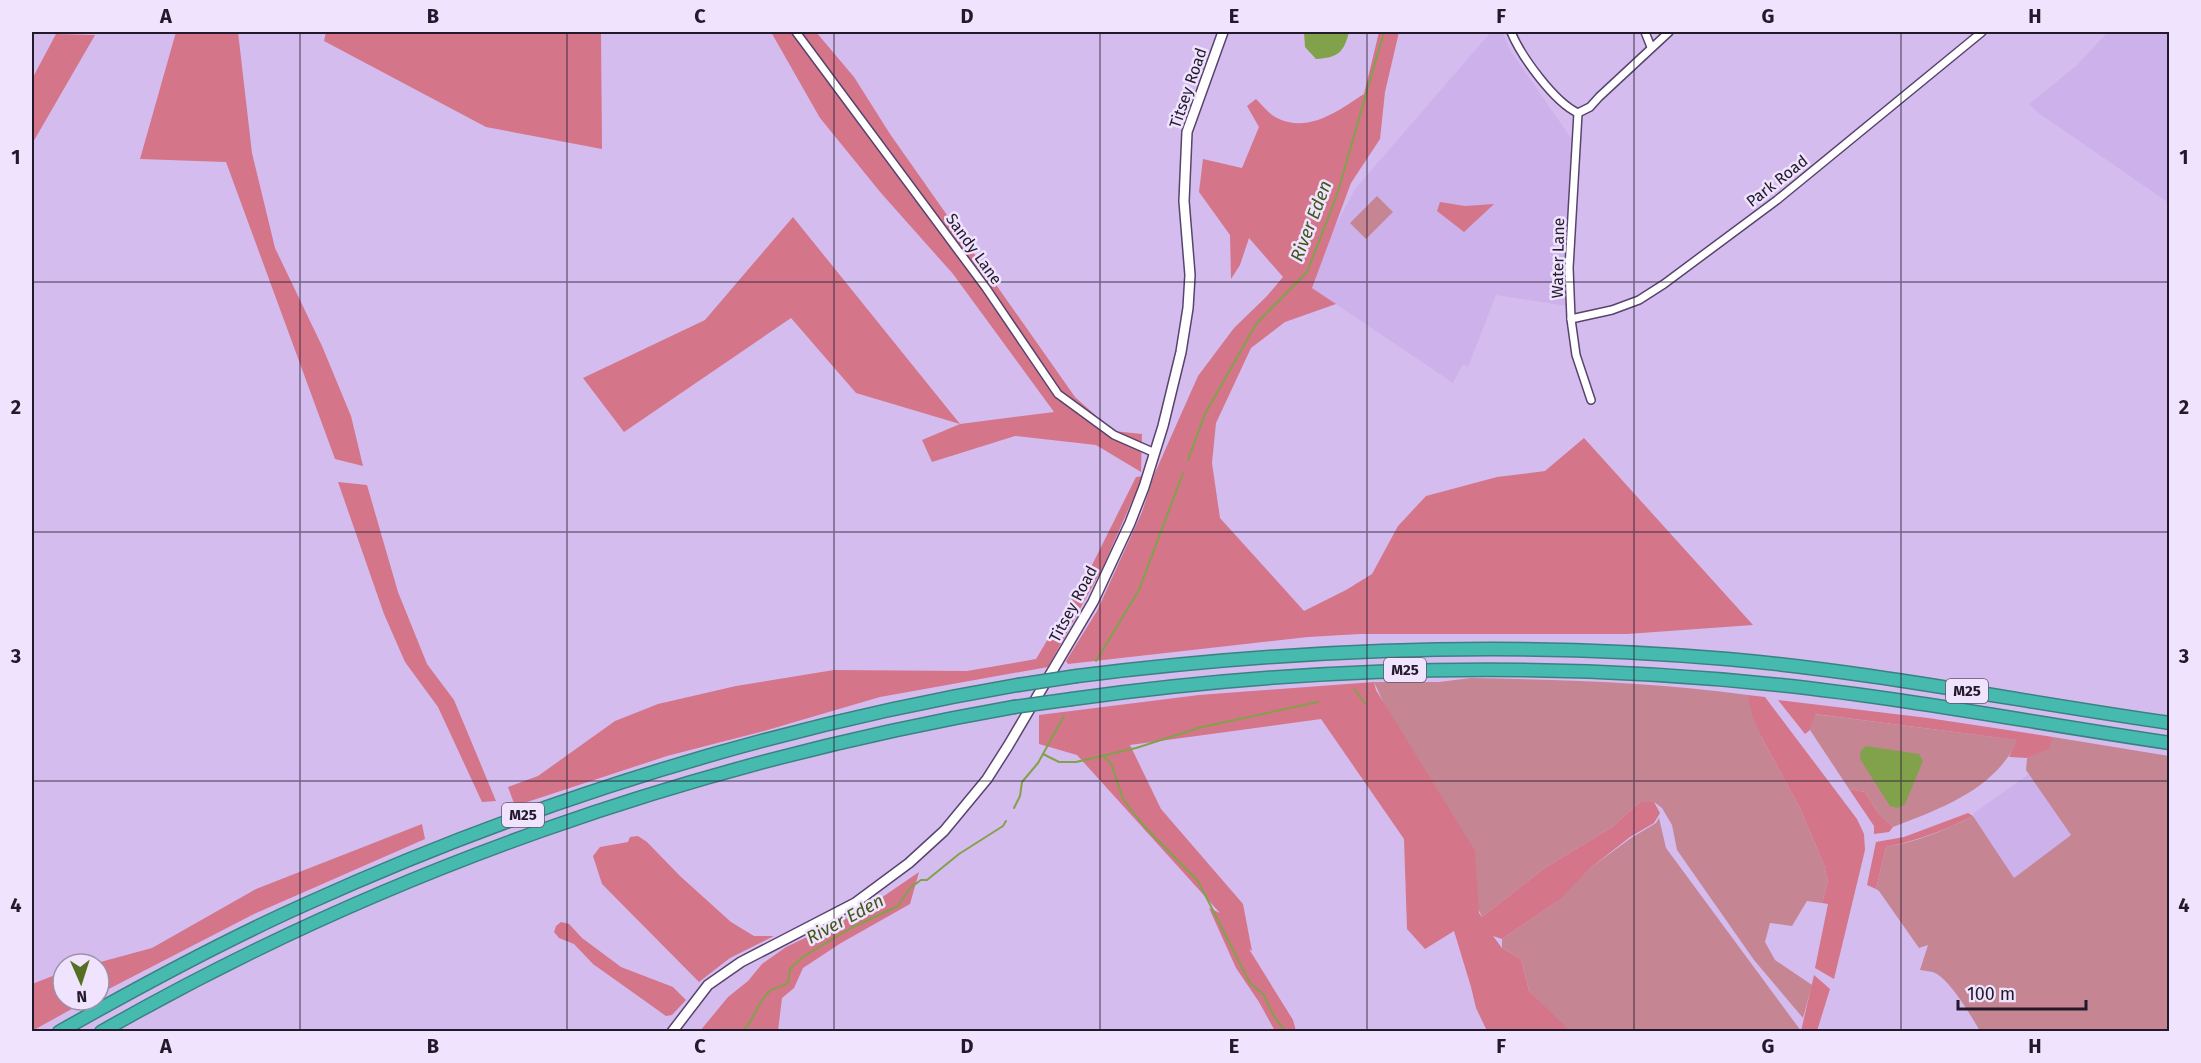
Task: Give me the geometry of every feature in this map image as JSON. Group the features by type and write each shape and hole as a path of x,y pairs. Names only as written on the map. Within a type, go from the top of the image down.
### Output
{"highway":[{"name":"M25","path":"59,1032 180,966 304,905 420,854 516,818 646,774 770,739 914,705 1077,676 1234,659 1384,650 1522,649 1727,658 1764,662 2169,723"},
{"name":"M25","path":"101,1032 187,985 314,923 414,879 552,826 706,777 810,749 1014,707 1205,682 1366,671 1539,669 1634,673 1780,685 1880,698 2169,743"}],"main road":[{"name":"Titsey Road","path":"672,1032 708,985 741,962 845,908 879,887 935,839 965,806 1008,746 1093,602 1130,523 1155,453 1181,352 1188,308 1190,275 1184,201 1187,132 1223,32"}],"street":[{"name":"Sandy Lane","path":"796,32 986,288 1058,394 1114,435 1155,453"},
{"path":"1511,32 1520,52 1554,95 1568,108 1578,113 1590,107 1669,32"},
{"path":"1645,32 1651,47"},
{"name":"Park Road","path":"1571,319 1612,310 1639,300 1664,284 1777,200 1982,32"},
{"name":"Water Lane","path":"1578,113 1569,268 1571,319 1576,355 1591,400"}],"shaded area":[{"path":"176,32 238,32 252,153 275,248 322,346 351,416 363,466 335,459 226,162 140,159"},
{"path":"326,32 601,32 602,149 486,127 324,41"},
{"path":"771,32 816,32 854,77 890,134 1075,397 1113,431 1142,434 1141,472 1096,445 1015,436 932,462 922,440 960,424 1054,412 953,274 881,193 820,118"},
{"path":"1304,32 1349,32 1345,45 1339,53 1316,59 1305,47"},
{"path":"1379,32 1399,32 1385,92 1380,139 1351,183 1312,288 1336,304 1285,322 1251,348 1216,423 1212,463 1220,518 1304,611 1372,574 1398,526 1426,496 1497,477 1545,471 1584,438 1753,625 1627,634 1360,634 1308,637 1068,664 1066,661 1097,611 1142,512 1154,475 1198,376 1234,328 1283,277 1249,238 1240,265 1231,279 1230,235 1199,192 1203,159 1242,168 1259,127 1247,106 1256,99 1274,117 1301,123 1312,122 1334,113 1364,94"},
{"path":"1491,32 1503,32 1510,50 1571,138 1567,306 1496,295 1468,367 1463,364 1453,383 1312,288 1332,232 1355,189"},
{"path":"2108,32 2169,32 2169,203 2037,112 2029,104 2076,66"},
{"path":"56,34 95,35 32,144 32,79"},
{"path":"1377,196 1393,212 1366,239 1350,223"},
{"path":"1440,202 1465,206 1494,204 1464,232 1437,211"},
{"path":"793,217 960,424 856,393 791,318 624,432 583,378 705,320"},
{"path":"1143,476 1103,567 1048,667 880,697 764,731 667,756 515,806 508,787 538,776 615,721 658,704 736,686 834,670 967,671 1036,659 1091,567 1136,477"},
{"path":"338,482 367,485 398,592 427,664 454,700 496,801 482,802 438,707 405,662 384,614"},
{"path":"1471,678 1644,684 1748,695 1762,738 1800,808 1824,865 1828,881 1822,903 1807,901 1792,926 1770,923 1765,942 1775,960 1812,985 1803,1018 1754,960 1677,850 1672,825 1662,808 1654,802 1640,802 1612,827 1543,869 1482,917 1374,682 1439,682"},
{"path":"1374,682 1376,690 1475,851 1479,913 1482,917 1543,869 1612,827 1640,802 1654,802 1660,813 1654,823 1630,837 1593,866 1558,901 1502,939 1493,936 1502,948 1521,959 1529,991 1570,1031 1487,1031 1476,1008 1454,931 1425,949 1407,929 1404,839 1321,719 1130,745 1161,809 1243,904 1252,951 1249,949 1293,1020 1296,1031 1275,1031 1236,968 1209,908 1220,913 1077,755 1039,744 1039,715 1199,695"},
{"path":"1748,695 1765,697 1857,819 1864,834 1865,850 1834,979 1815,968 1828,904 1822,903 1828,881 1824,865 1800,808 1762,738 1752,715"},
{"path":"1778,700 1928,718 2053,737 2049,749 2027,758 2009,757 2017,740 1815,714 1810,730 1805,734"},
{"path":"1814,714 2018,740 2008,757 1981,784 1948,804 1893,827 1878,813 1865,792 1849,789 1810,730"},
{"path":"2053,737 2169,756 2169,1031 1980,1031 1948,983 1935,973 1920,970 1928,945 1919,948 1876,889 1886,847 1931,835 1973,816 2014,878 2071,835 2026,770 2027,758 2048,749"},
{"path":"1866,746 1919,754 1923,761 1905,804 1898,808 1890,806 1860,759 1861,750"},
{"path":"2029,774 2071,835 2014,879 1973,816 1974,813"},
{"path":"1849,789 1865,792 1878,813 1893,827 1889,832 1874,834 1874,826"},
{"path":"1968,813 1973,816 1942,830 1886,847 1876,889 1867,885 1876,842 1904,837"},
{"path":"1659,818 1666,848 1801,1031 1568,1031 1529,991 1521,959 1502,948 1502,939 1555,903 1593,866 1656,823"},
{"path":"422,824 425,839 254,914 111,988 111,959 152,948 256,889"},
{"path":"638,836 731,922 754,936 774,936 730,958 699,982 602,884 593,856 600,847 628,842 630,837"},
{"path":"919,872 910,904 841,943 803,968 794,988 782,998 778,1031 700,1031 728,997 748,981 762,964 786,947 862,911"},
{"path":"561,922 569,924 582,938 621,967 673,987 686,1000 672,1015 666,1016 593,964 574,944 559,938 554,932 556,926"},
{"path":"1814,975 1830,989 1817,1031 1801,1031"},
{"path":"51,977 51,1012 66,1012 32,1031 32,984"}],"waterway":[{"name":"River Eden","path":"1188,460 1205,414 1256,324 1307,272 1337,195 1384,32"},
{"name":"River Eden","path":"1096,661 1139,590 1183,473"},
{"path":"1354,689 1365,703"},
{"path":"1043,754 1059,762 1076,762 1136,748 1202,727 1318,702"},
{"name":"River Eden","path":"1014,808 1020,796 1022,782 1038,763 1064,716"},
{"path":"1103,756 1111,763 1123,799 1144,826 1198,881 1250,983 1264,995 1273,1015 1286,1032"},
{"name":"River Eden","path":"742,1032 765,995 788,983 790,969 804,956 853,927 898,906 910,888 921,880 927,880 959,854 1003,826 1006,821"}]}
